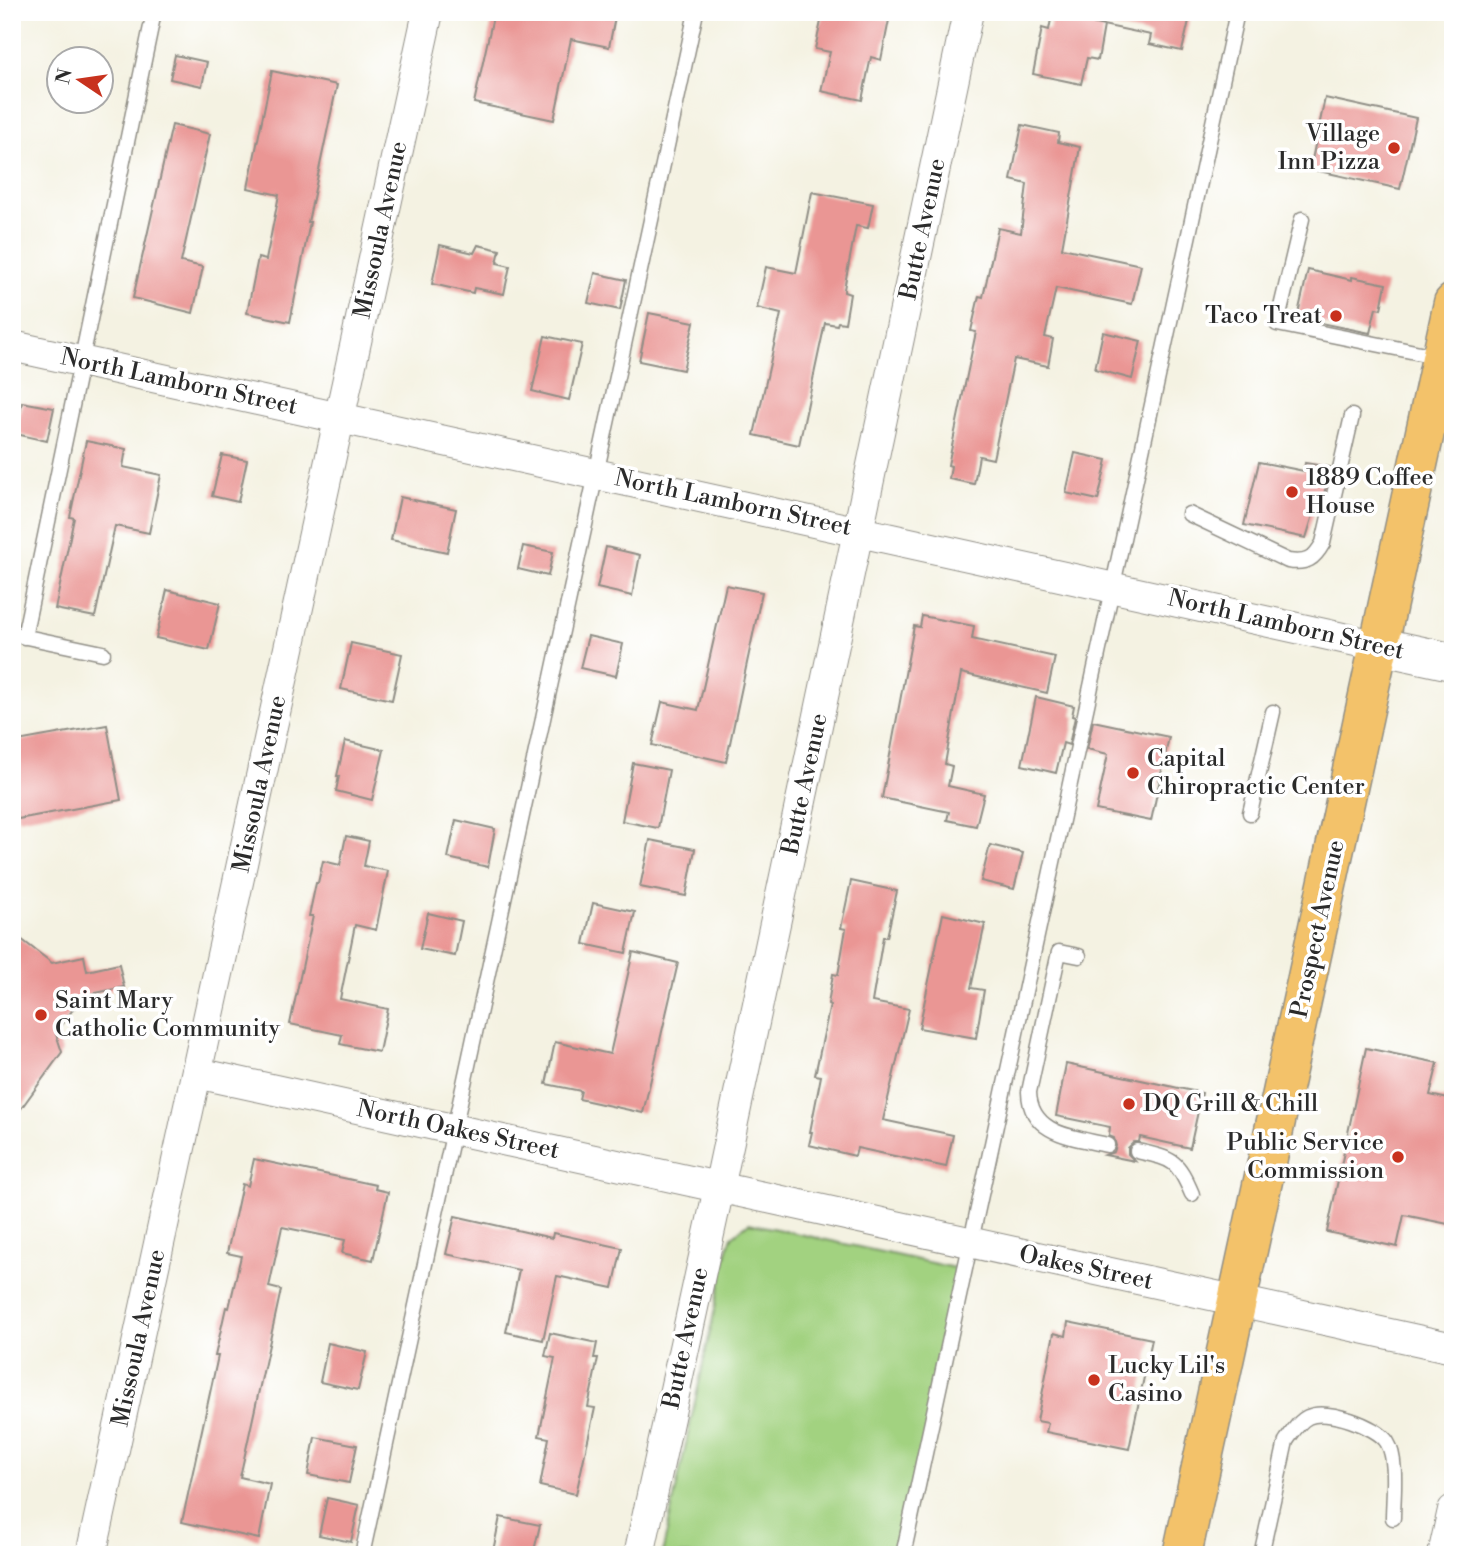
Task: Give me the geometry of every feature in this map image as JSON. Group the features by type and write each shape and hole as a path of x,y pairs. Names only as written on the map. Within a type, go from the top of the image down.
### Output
{"highway":[{"name":"Prospect Avenue","path":"1182,1555 1453,303"}],"street":[{"name":"Missoula Avenue","path":"91,1555 428,12"},
{"name":"Butte Avenue","path":"639,1555 968,12"},
{"name":"North Lamborn Street","path":"12,346 1453,662"},
{"name":"North Oakes Street","path":"197,1073 719,1188"},
{"name":"Oakes Street","path":"719,1188 1453,1348"},
{"path":"1443,1555 1453,1510"}],"lane":[{"path":"103,653 18,635 155,12"},
{"path":"362,1555 696,12"},
{"path":"903,1555 1237,12"},
{"path":"1302,219 1277,324 1441,358"},
{"path":"1189,514 1288,561 1304,563 1315,558 1324,543 1352,416"},
{"path":"1250,813 1273,712"},
{"path":"1079,956 1059,953 1029,1092 1029,1105 1041,1122 1054,1132 1107,1145"},
{"path":"1137,1151 1167,1157 1182,1169 1192,1194"},
{"path":"1261,1555 1286,1441 1308,1417 1322,1413 1368,1426 1387,1442 1393,1459 1393,1518"}],"green space":[{"path":"749,1223 964,1270 903,1555 662,1555 728,1248 732,1236"}],"building":[{"path":"494,12 616,12 609,47 571,39 554,120 474,103"},
{"path":"823,12 852,12 889,20 881,60 871,57 862,100 821,91 830,52 815,49"},
{"path":"1099,12 1191,12 1182,51 1149,44 1151,35 1098,24"},
{"path":"1052,14 1104,26 1098,60 1087,58 1081,84 1033,74 1042,28 1049,30"},
{"path":"175,55 207,62 202,86 170,79"},
{"path":"272,71 337,85 290,322 247,313 258,258 266,260 279,195 248,188"},
{"path":"1325,98 1416,118 1400,189 1310,169"},
{"path":"172,125 210,134 181,262 203,267 193,313 133,298"},
{"path":"1022,125 1059,133 1058,142 1080,147 1062,248 1141,265 1132,304 1056,288 1045,337 1053,339 1048,366 1014,359 993,459 979,456 974,484 949,479 951,466 948,465 976,332 971,331 979,296 983,297 998,228 1021,233 1027,184 1011,180"},
{"path":"812,192 873,204 868,228 856,226 844,289 844,292 850,294 845,323 825,323 799,445 754,435 781,314 757,308 766,267 796,273"},
{"path":"440,245 474,253 478,245 500,250 497,263 510,266 504,294 474,288 473,293 432,284"},
{"name":"Taco Treat","path":"1308,270 1386,284 1381,309 1376,308 1370,333 1297,318"},
{"path":"595,273 626,280 620,310 588,303"},
{"path":"649,313 694,322 683,370 639,361"},
{"path":"1103,332 1141,341 1132,379 1095,369"},
{"path":"545,336 582,344 569,400 532,391"},
{"path":"22,402 54,408 47,441 16,434"},
{"path":"86,441 126,449 123,467 161,475 149,533 115,526 95,617 55,609 74,518 70,517"},
{"path":"1075,453 1107,460 1098,500 1066,493"},
{"path":"222,455 247,460 238,502 212,496"},
{"name":"1889 Coffee House","path":"1259,462 1304,471 1305,463 1330,467 1320,513 1314,512 1306,538 1244,525"},
{"path":"400,497 456,509 447,552 391,540"},
{"path":"523,546 553,552 548,576 518,569"},
{"path":"606,547 640,555 632,596 597,588"},
{"path":"726,585 762,592 726,762 652,745 662,702 698,710"},
{"path":"167,590 220,603 209,650 156,638"},
{"path":"922,616 974,626 972,639 1055,657 1047,693 961,673 945,764 952,766 948,786 984,794 976,826 947,820 949,812 882,798 914,626 920,627"},
{"path":"588,636 623,644 616,676 580,668"},
{"path":"351,643 402,654 392,700 341,689"},
{"path":"1036,697 1074,706 1072,716 1075,717 1069,745 1063,743 1056,773 1022,765"},
{"name":"Capital Chiropractic Center","path":"1093,721 1169,737 1151,821 1096,810 1108,754 1087,749"},
{"path":"107,725 121,800 18,819 12,790 12,742"},
{"path":"345,741 384,750 372,800 336,791"},
{"path":"633,763 669,770 658,828 622,821"},
{"path":"456,820 495,829 488,867 448,858"},
{"path":"346,836 369,841 364,866 388,871 376,930 355,925 340,999 388,1009 379,1052 340,1044 342,1035 290,1024 313,916 309,916 316,883 323,861 340,865"},
{"path":"650,840 695,849 686,896 640,887"},
{"path":"990,845 1023,853 1014,889 981,881"},
{"path":"851,881 897,891 887,937 883,937 872,1002 909,1009 883,1120 953,1135 946,1167 857,1148 855,1156 809,1145 821,1076 815,1075 830,1005 833,974 838,975 846,929 841,928"},
{"path":"593,903 635,912 626,953 584,944"},
{"path":"428,913 462,921 455,956 420,949"},
{"path":"943,914 985,924 971,988 984,990 976,1038 919,1028"},
{"name":"Saint Mary Catholic Community","path":"12,932 52,963 84,956 87,971 119,964 124,987 82,996 56,1034 62,1052 12,1121"},
{"path":"633,952 678,963 643,1113 579,1099 581,1091 546,1084 555,1042 610,1054"},
{"name":"Public Service Commission","path":"1366,1048 1438,1063 1430,1095 1453,1100 1453,1225 1404,1215 1397,1247 1327,1232"},
{"name":"DQ Grill & Chill","path":"1066,1064 1202,1093 1190,1148 1140,1137 1139,1142 1134,1142 1128,1148 1128,1154 1135,1161 1105,1155 1114,1152 1116,1146 1114,1138 1109,1136 1110,1127 1056,1116"},
{"path":"254,1159 376,1185 375,1189 388,1192 373,1260 342,1253 345,1240 282,1227 269,1287 281,1290 240,1477 270,1484 259,1539 182,1522 218,1356 215,1356 241,1256 227,1253 242,1184 248,1186"},
{"path":"455,1216 552,1238 553,1233 622,1248 613,1288 557,1276 543,1340 506,1332 519,1270 446,1254"},
{"name":"Lucky Lil's Casino","path":"1068,1322 1152,1339 1129,1449 1046,1432 1048,1423 1037,1421 1054,1333 1066,1336"},
{"path":"550,1333 597,1343 594,1358 598,1358 588,1407 595,1408 576,1494 540,1486 549,1438 539,1436 555,1358 545,1356"},
{"path":"328,1343 367,1352 358,1390 320,1382"},
{"path":"315,1437 357,1445 349,1483 308,1475"},
{"path":"327,1498 359,1505 351,1542 319,1535"},
{"path":"500,1517 540,1525 533,1555 510,1555 493,1551"}],"place":[{"name":"Village Inn Pizza","path":"1394,148"},
{"name":"Taco Treat","path":"1336,316"},
{"name":"1889 Coffee House","path":"1292,492"},
{"name":"Capital Chiropractic Center","path":"1133,773"},
{"name":"Saint Mary Catholic Community","path":"41,1015"},
{"name":"DQ Grill & Chill","path":"1129,1104"},
{"name":"Public Service Commission","path":"1398,1157"},
{"name":"Lucky Lil's Casino","path":"1094,1380"}]}
